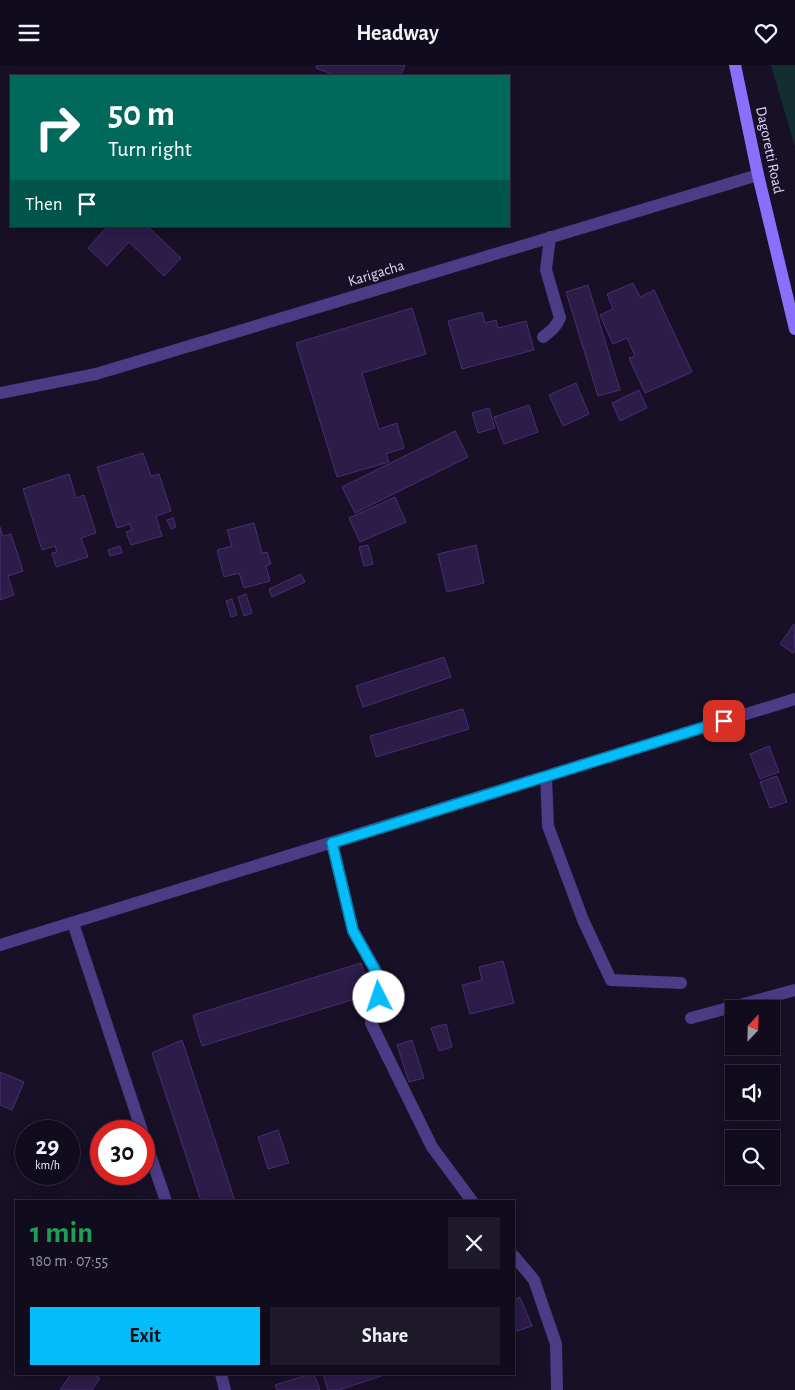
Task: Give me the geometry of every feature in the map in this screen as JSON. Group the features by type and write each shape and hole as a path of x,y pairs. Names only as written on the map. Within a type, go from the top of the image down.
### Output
{"main road":[{"name":"Dagoretti Road","path":"735,65 758,175 795,329"}],"street":[{"name":"Karigacha","path":"0,393 96,374 758,175"},
{"path":"543,337 558,325 560,318 546,271 546,255 550,237"},
{"path":"0,945 795,699"},
{"path":"546,776 548,826 583,921 611,979 681,983"},
{"path":"332,843 353,931 383,984 371,1023 432,1147 471,1200"},
{"path":"72,923 138,1120"},
{"path":"691,1018 795,990"},
{"path":"155,1169 166,1200"},
{"path":"515,1257 534,1280 556,1344 557,1390"}],"green space":[{"path":"771,65 795,65 795,147"}],"building":[{"path":"317,65 405,65 401,75 334,75 316,68"},
{"path":"107,227 148,227 181,258 164,276 129,242 107,266 88,248"},
{"path":"633,283 640,297 654,290 692,372 645,393 629,358 635,356 627,338 613,344 600,315 613,309 607,294"},
{"path":"588,285 620,390 598,396 566,292"},
{"path":"412,308 426,354 362,373 379,429 397,423 404,448 386,454 389,462 337,477 296,343"},
{"path":"482,312 485,323 496,320 498,328 526,321 534,350 462,369 448,321"},
{"path":"576,383 589,414 563,426 549,395"},
{"path":"639,390 647,408 620,421 612,403"},
{"path":"529,405 538,432 504,444 494,417"},
{"path":"489,408 495,428 478,433 472,413"},
{"path":"455,431 468,457 355,513 342,487"},
{"path":"143,453 151,476 159,474 171,511 156,516 162,536 131,545 126,532 132,530 130,524 117,528 97,467"},
{"path":"69,474 76,498 84,495 96,533 81,538 88,557 56,567 52,553 57,552 55,546 42,550 23,489"},
{"path":"395,497 406,522 360,542 349,518"},
{"path":"173,518 176,527 171,529 167,520"},
{"path":"254,523 262,553 267,552 271,564 266,566 270,581 244,588 239,573 224,577 217,550 232,546 227,530"},
{"path":"0,527 3,536 11,534 23,571 8,576 14,595 0,600"},
{"path":"368,545 373,564 364,566 359,547"},
{"path":"476,545 484,583 447,592 438,554"},
{"path":"120,546 122,553 110,556 108,550"},
{"path":"301,574 305,582 272,597 269,589"},
{"path":"246,594 252,613 244,616 238,597"},
{"path":"232,599 237,615 231,617 226,601"},
{"path":"794,624 795,650 793,653 780,644"},
{"path":"444,657 451,677 363,707 356,686"},
{"path":"463,709 469,729 376,757 370,736"},
{"path":"769,746 779,772 760,779 750,754"},
{"path":"777,776 787,802 770,808 760,782"},
{"path":"503,961 514,1003 470,1014 462,985 482,980 479,967"},
{"path":"361,963 371,994 202,1046 193,1015"},
{"path":"446,1024 452,1047 439,1051 431,1028"},
{"path":"182,1040 235,1200 201,1200 152,1053"},
{"path":"412,1040 424,1078 409,1082 397,1045"},
{"path":"0,1072 24,1082 12,1110 0,1105"},
{"path":"278,1130 289,1163 268,1169 258,1137"},
{"path":"520,1297 532,1326 515,1332 515,1300"},
{"path":"70,1375 95,1375 100,1378 92,1390 60,1390"},
{"path":"307,1375 314,1375 320,1390 277,1390 275,1385"},
{"path":"323,1375 384,1375 339,1390 328,1390"}],"route":[{"path":"379,997 383,984 353,931 332,843 724,721"}]}
